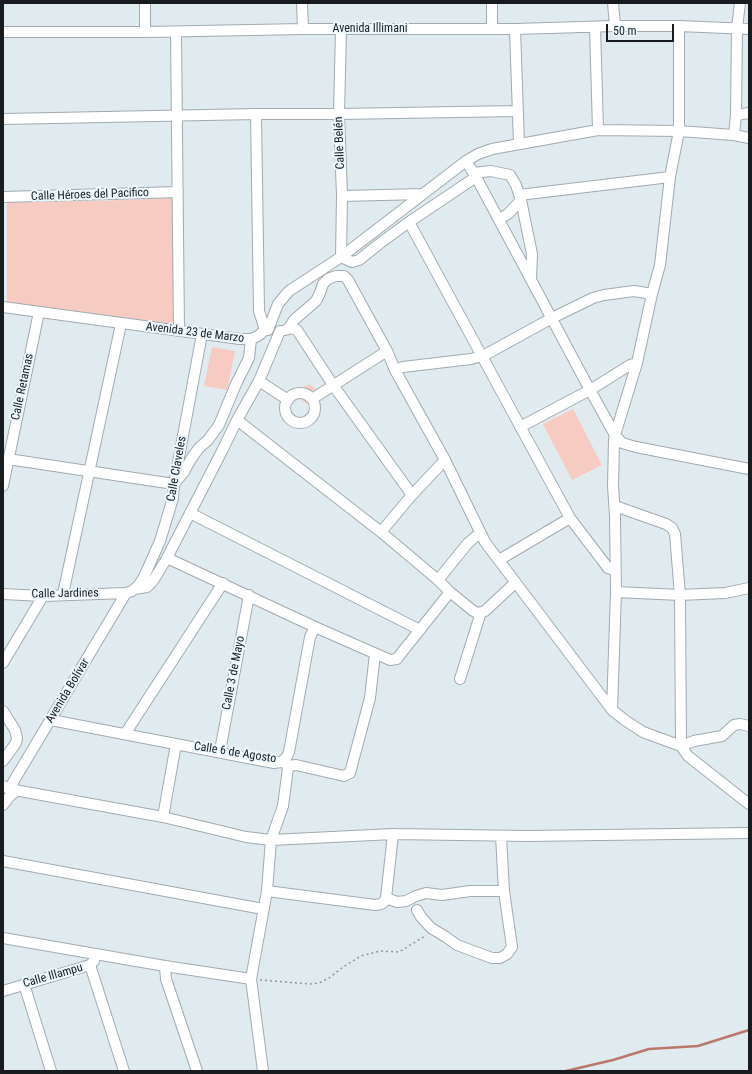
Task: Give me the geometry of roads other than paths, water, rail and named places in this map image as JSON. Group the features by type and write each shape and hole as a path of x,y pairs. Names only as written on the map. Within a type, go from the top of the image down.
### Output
{"street":[{"path":"145,3 145,32"},
{"path":"302,3 303,29"},
{"path":"492,3 492,28"},
{"path":"613,3 615,26"},
{"path":"734,135 736,115 737,28 740,3"},
{"name":"Avenida Illimani","path":"3,32 176,32 303,29 515,29 615,26 678,26 749,29"},
{"path":"612,710 616,592 615,506 613,486 614,440 637,362 660,265 670,177 679,131 678,26"},
{"path":"594,27 598,130"},
{"path":"515,29 519,144"},
{"name":"Calle Belén","path":"341,30 339,114 342,196 341,257"},
{"path":"176,32 179,331"},
{"path":"3,119 177,115 517,111"},
{"path":"736,115 749,113"},
{"path":"256,114 259,311 266,330"},
{"path":"266,330 278,304 286,294 341,257 466,161 478,154 492,149 598,130 679,131 734,135 749,138"},
{"path":"466,161 499,219 590,390 615,435 622,443 749,469"},
{"path":"341,257 352,262 359,260 378,244 475,175 491,170 510,175 516,185 532,254 531,280"},
{"path":"499,219 508,214 520,198 670,177"},
{"name":"Calle Héroes del Pacifico","path":"3,197 178,192"},
{"path":"342,196 423,194"},
{"path":"409,222 570,518 608,568 615,571"},
{"path":"130,591 147,587 153,581 167,558 284,330 316,301 328,279 336,276 344,276 348,280 387,351 395,370 445,460 485,542 612,710 644,732 681,746 688,756 749,804"},
{"path":"395,370 403,367 471,359 483,356 552,318 593,298 634,291 652,294"},
{"name":"Avenida 23 de Marzo","path":"3,307 240,339 251,339 266,330"},
{"name":"Calle Retamas","path":"3,486 39,312"},
{"path":"63,594 121,324"},
{"path":"266,330 297,330 333,386 412,495"},
{"name":"Calle Claveles","path":"130,591 144,577 160,541 173,498 174,484 202,334"},
{"path":"8,459 90,470 174,484 184,472 199,448 208,440 220,425 236,384 250,358 251,339"},
{"path":"312,399 387,351"},
{"path":"520,427 590,390 630,364 637,362"},
{"path":"259,381 288,400"},
{"path":"299,393 312,399 316,408 312,418 304,423 298,424 294,422 286,415 285,410 288,400 291,396 299,393"},
{"path":"237,420 381,532 472,610 476,612 485,611 515,583"},
{"path":"208,440 222,451"},
{"path":"381,532 412,495 445,460"},
{"path":"615,506 666,524 674,531 678,553 680,595 681,746"},
{"path":"190,513 420,630"},
{"path":"499,560 570,518"},
{"path":"438,580 468,543 480,533"},
{"path":"167,558 387,660 397,659 450,592"},
{"path":"125,734 223,583"},
{"path":"616,592 680,595 725,593 749,588"},
{"name":"Calle Jardines","path":"3,594 43,596 130,591"},
{"name":"Avenida Bolívar","path":"3,805 9,797 10,788 130,591"},
{"name":"Calle 3 de Mayo","path":"220,751 249,595"},
{"path":"3,662 43,596"},
{"path":"460,679 481,612"},
{"name":"Calle 6 de Agosto","path":"51,720 220,751 274,763 285,763 289,752 310,637 315,627"},
{"path":"263,1071 251,979 267,891 271,840 283,806 285,763 344,776 350,773 370,698 375,654"},
{"path":"3,711 15,730 17,738 16,743 3,761"},
{"path":"681,746 694,741 722,736 734,725 740,724 749,726"},
{"path":"163,817 176,744"},
{"path":"10,788 163,817 246,837 271,840 393,834 501,836 749,833"},
{"path":"267,891 378,905 384,902 386,898 393,834"},
{"path":"417,910 431,928 457,945 487,957 496,958 504,956 510,951 512,947 504,891 501,836"},
{"path":"3,861 263,909"},
{"path":"386,898 397,902 406,901 416,896 426,894 442,895 470,891 504,891"},
{"path":"3,938 98,955 251,979"},
{"name":"Calle Illampu","path":"3,991 90,965 98,955"},
{"path":"90,965 124,1071"},
{"path":"165,966 166,979 197,1071"},
{"path":"24,984 51,1071"}],"waterway":[{"path":"566,1071 613,1060 649,1049 698,1046 749,1030"}]}
